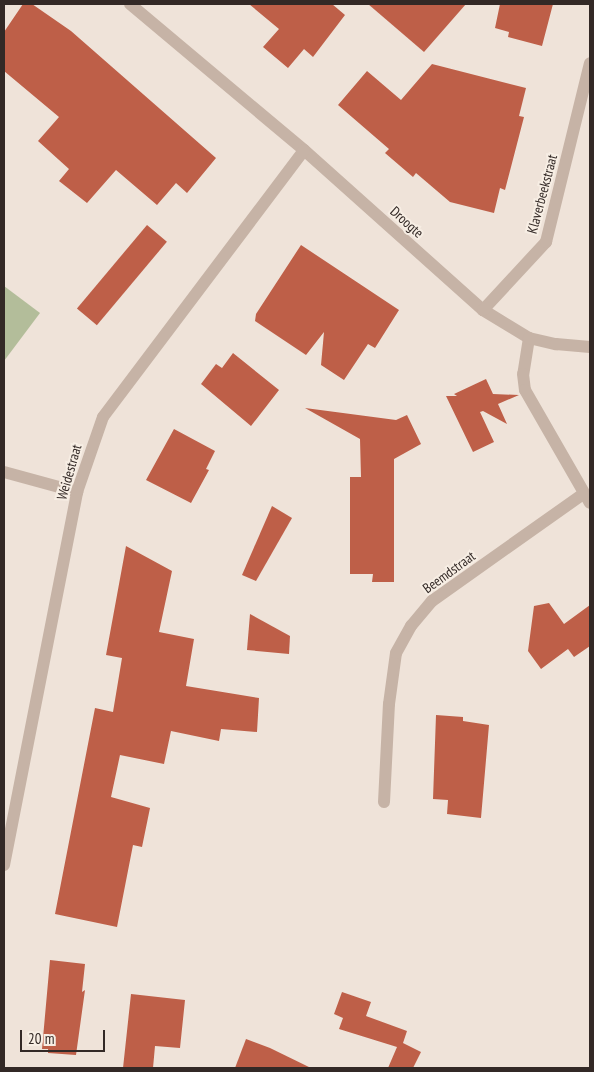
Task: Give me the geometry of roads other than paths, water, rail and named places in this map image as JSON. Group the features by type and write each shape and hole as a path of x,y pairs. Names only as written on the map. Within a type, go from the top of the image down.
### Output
{"street":[{"name":"Droogte","path":"130,4 304,150 483,310 529,338 556,344 590,347"},
{"name":"Klaverbeekstraat","path":"483,310 546,242 590,64"},
{"name":"Weidestraat","path":"4,865 77,492 103,417 304,150"},
{"path":"529,338 523,374 526,390 587,498"},
{"path":"4,472 77,492"},
{"name":"Beemdstraat","path":"384,802 389,704 396,653 411,626 432,602 587,498"}]}
